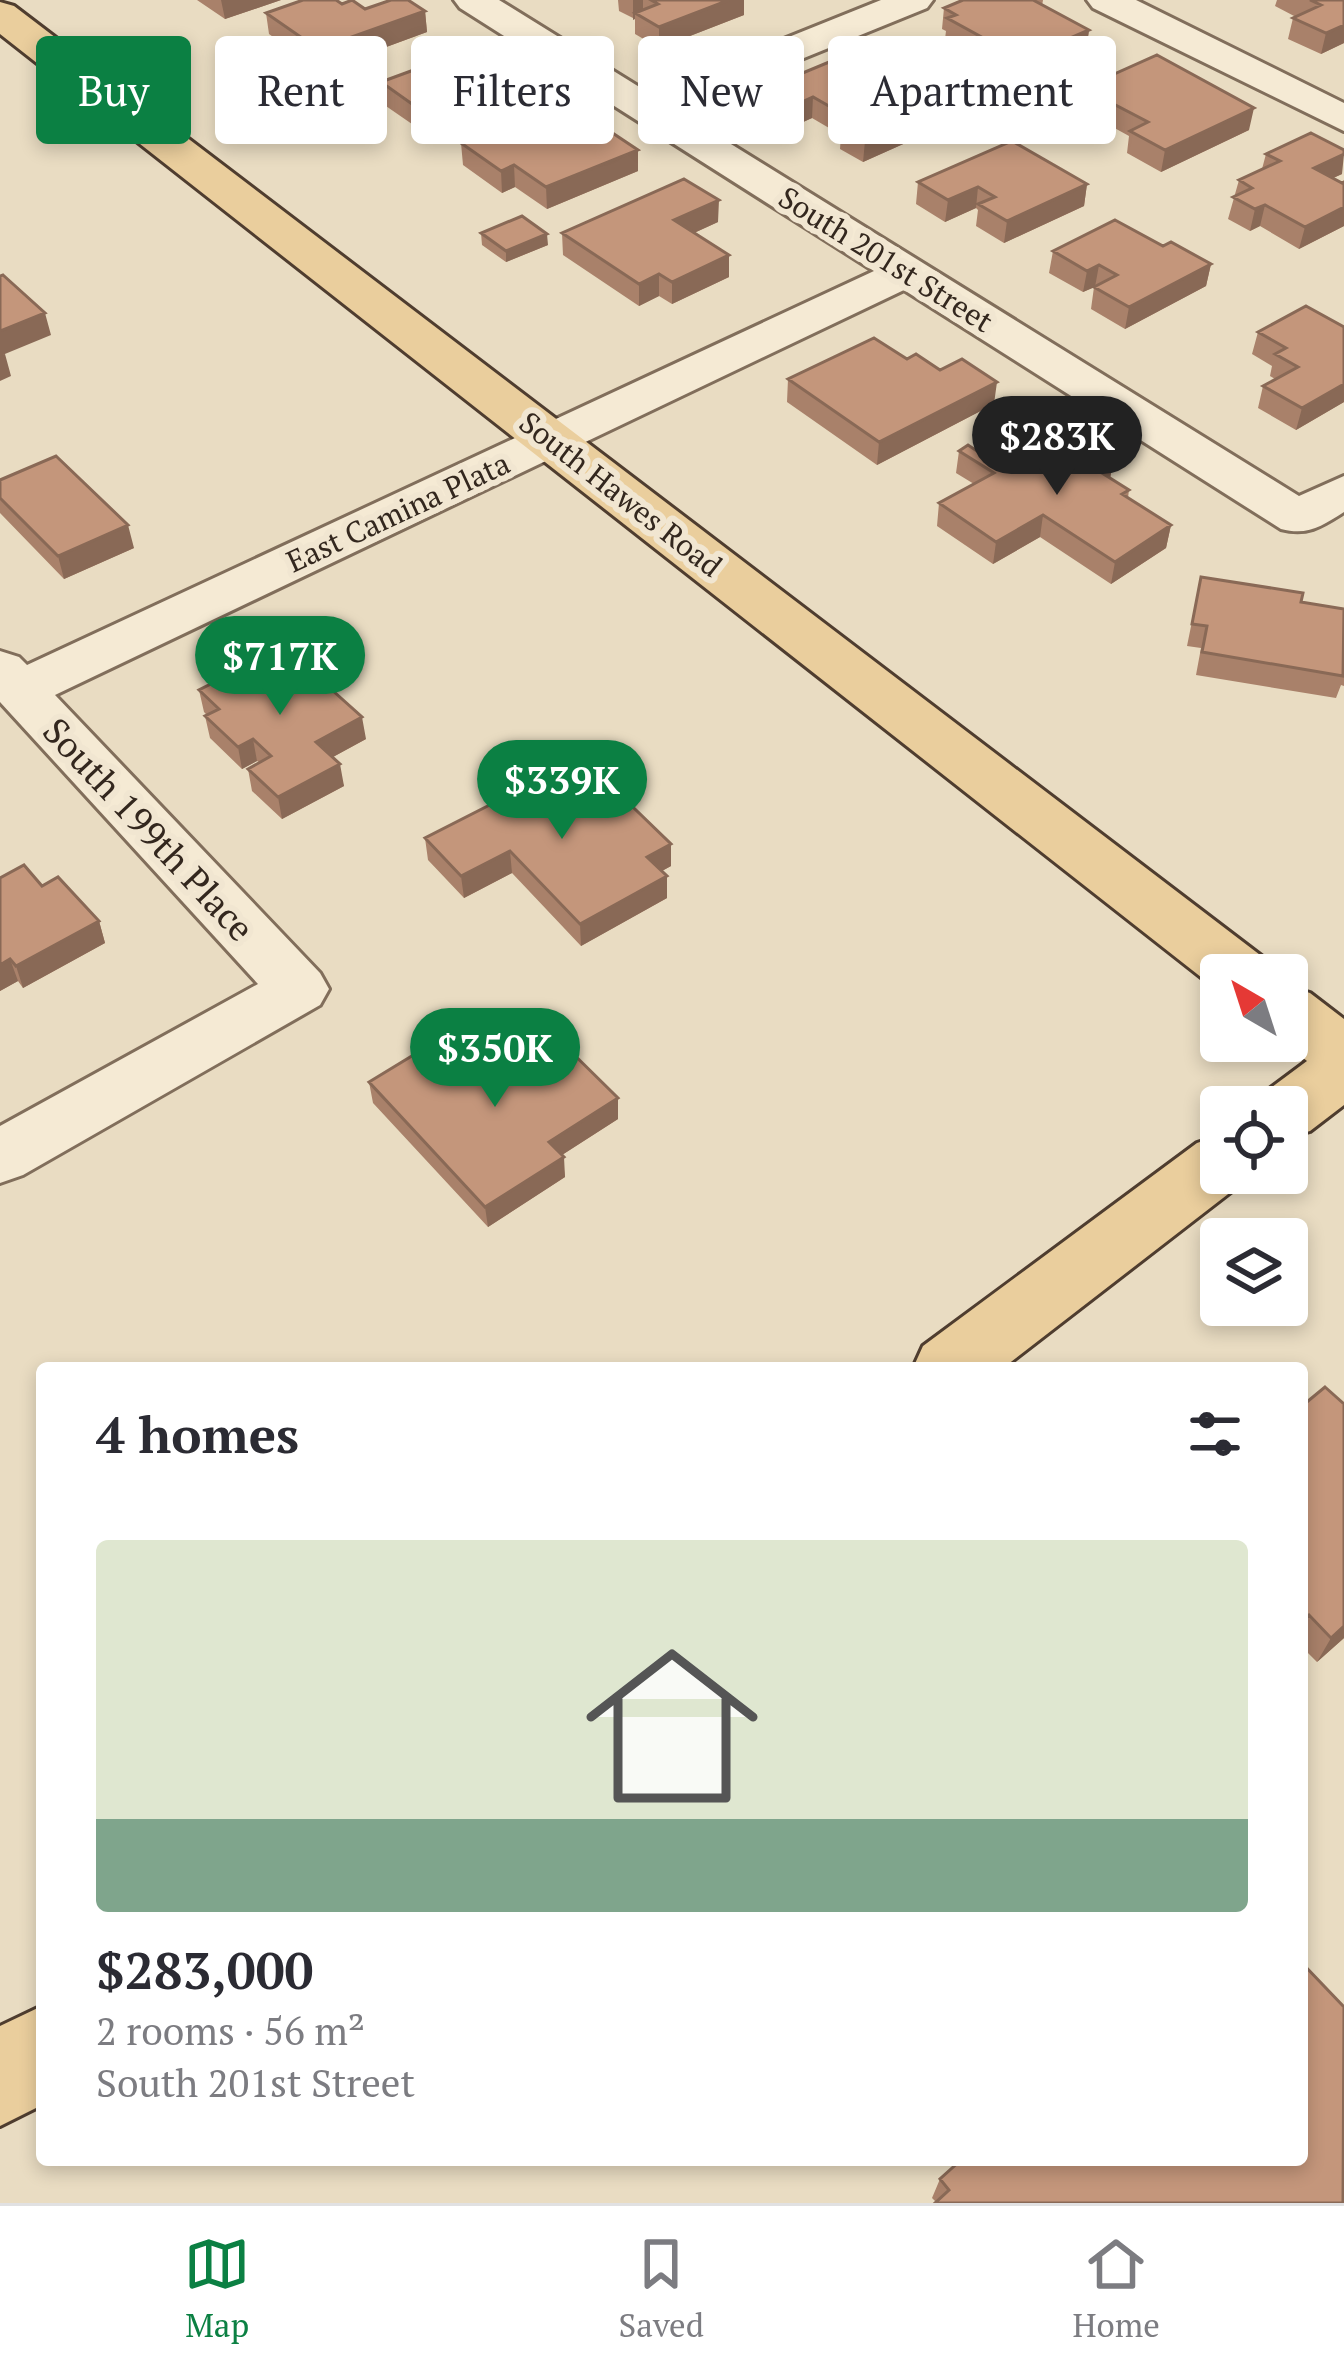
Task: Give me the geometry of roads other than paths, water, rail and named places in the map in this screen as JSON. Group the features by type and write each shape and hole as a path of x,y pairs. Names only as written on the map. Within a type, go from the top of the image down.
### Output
{"main road":[{"name":"South Hawes Road","path":"0,14 1215,954"},
{"path":"1308,1026 1344,1054"},
{"path":"1308,1096 1344,1069"},
{"path":"957,1362 1200,1178"},
{"path":"0,2081 36,2054"}],"street":[{"name":"South 201st Street","path":"473,0 638,104"},
{"path":"804,45 914,0"},
{"path":"1106,0 1344,119"},
{"name":"South 201st Street","path":"702,144 1299,518 1344,491"},
{"name":"East Camina Plata","path":"10,680 552,440 907,272"},
{"name":"South 199th Place","path":"0,1157 298,989 10,680"}]}
